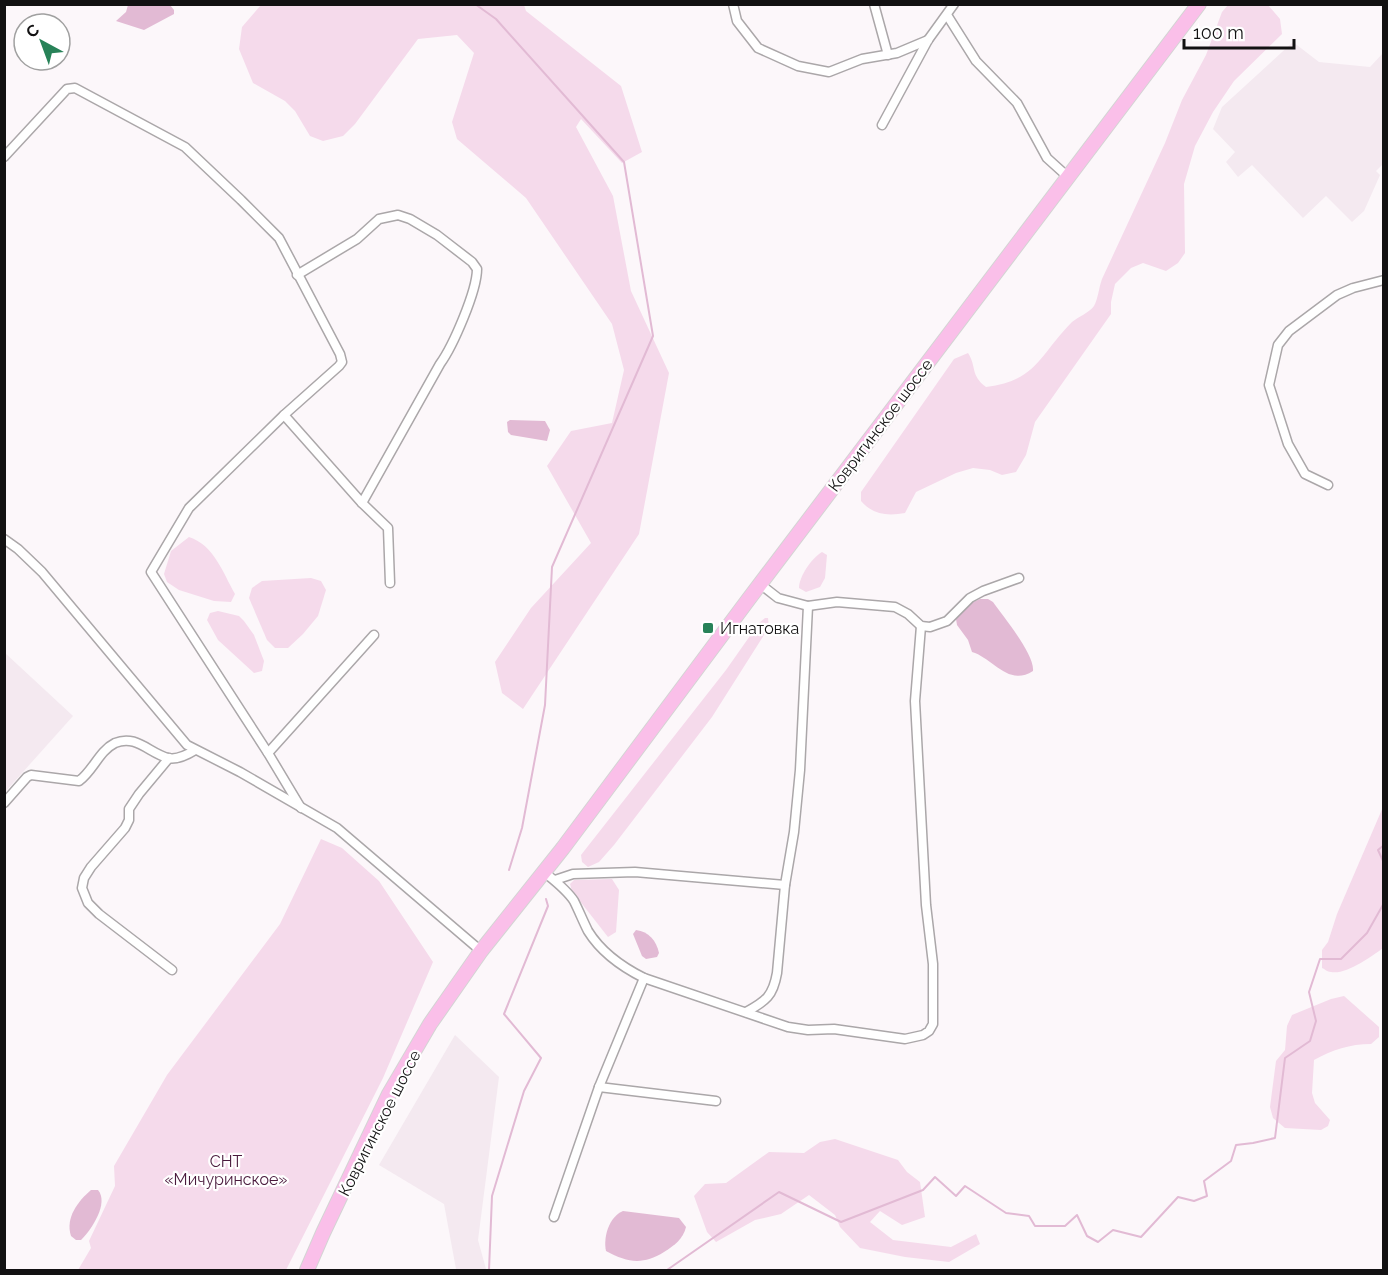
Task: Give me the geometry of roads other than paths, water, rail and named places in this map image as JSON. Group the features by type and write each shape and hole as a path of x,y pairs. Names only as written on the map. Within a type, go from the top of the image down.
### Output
{"main road":[{"name":"Ковригинское шоссе","path":"308,1270 323,1233 389,1094 430,1024 482,951 549,876 563,848 1199,4"}],"street":[{"path":"733,4 737,21 759,48 798,66 829,72 862,58 897,53 928,40"},
{"path":"874,4 888,55"},
{"path":"882,125 928,40 954,4"},
{"path":"947,15 976,61 1017,103 1047,158 1068,177"},
{"path":"5,155 67,89 75,88 185,147 279,238 340,354 342,362 189,507 151,572 301,808"},
{"path":"297,275 357,239 378,219 398,215 410,219 437,235 472,262 477,269 475,284 449,351 362,503"},
{"path":"1328,485 1305,474 1288,444 1269,385 1278,345 1289,331 1337,295 1383,280"},
{"path":"284,415 362,503 388,528 390,583"},
{"path":"4,539 42,572 176,734 195,750 240,772 337,828 482,951"},
{"path":"760,584 778,598 808,606 837,602 895,606 909,614 921,626 930,627 941,625 970,598 1019,578"},
{"path":"746,1012 769,997 774,987 800,771 808,606"},
{"path":"549,876 574,901 588,931 599,945 627,969 644,978 788,1027 808,1030 834,1029 905,1039 923,1035 933,1024 933,964 926,905 915,701 921,626"},
{"path":"268,753 374,635"},
{"path":"4,803 31,775 79,781 85,777 109,747 124,741 135,741 169,758 183,757 195,750"},
{"path":"169,758 139,794 129,809 129,820 125,828 91,867 84,878 82,888 88,903 99,914 172,970"},
{"path":"549,876 635,872 785,885"},
{"path":"554,1217 599,1087 644,978"},
{"path":"599,1087 716,1101"}],"waterway":[{"path":"475,4 496,19 624,162 653,336 552,567 545,705 522,828 509,870"},
{"path":"1384,845 1378,850 1384,863"},
{"path":"489,1270 492,1196 524,1091 541,1058 504,1014 548,906 546,899"},
{"path":"667,1270 779,1192 841,1222 923,1190 935,1177 956,1196 965,1186 1006,1213 1029,1216 1035,1226 1065,1226 1077,1215 1087,1236 1098,1242 1113,1230 1141,1237 1178,1197 1194,1201 1207,1196 1204,1181 1231,1161 1236,1145 1275,1138 1285,1058 1310,1041 1316,1021 1309,992 1320,959 1341,959 1367,933 1384,903"}],"place":[{"name":"Игнатовка","path":"708,628"}],"park label":[{"name":"СНТ «Мичуринское»","path":"226,1170"}]}
